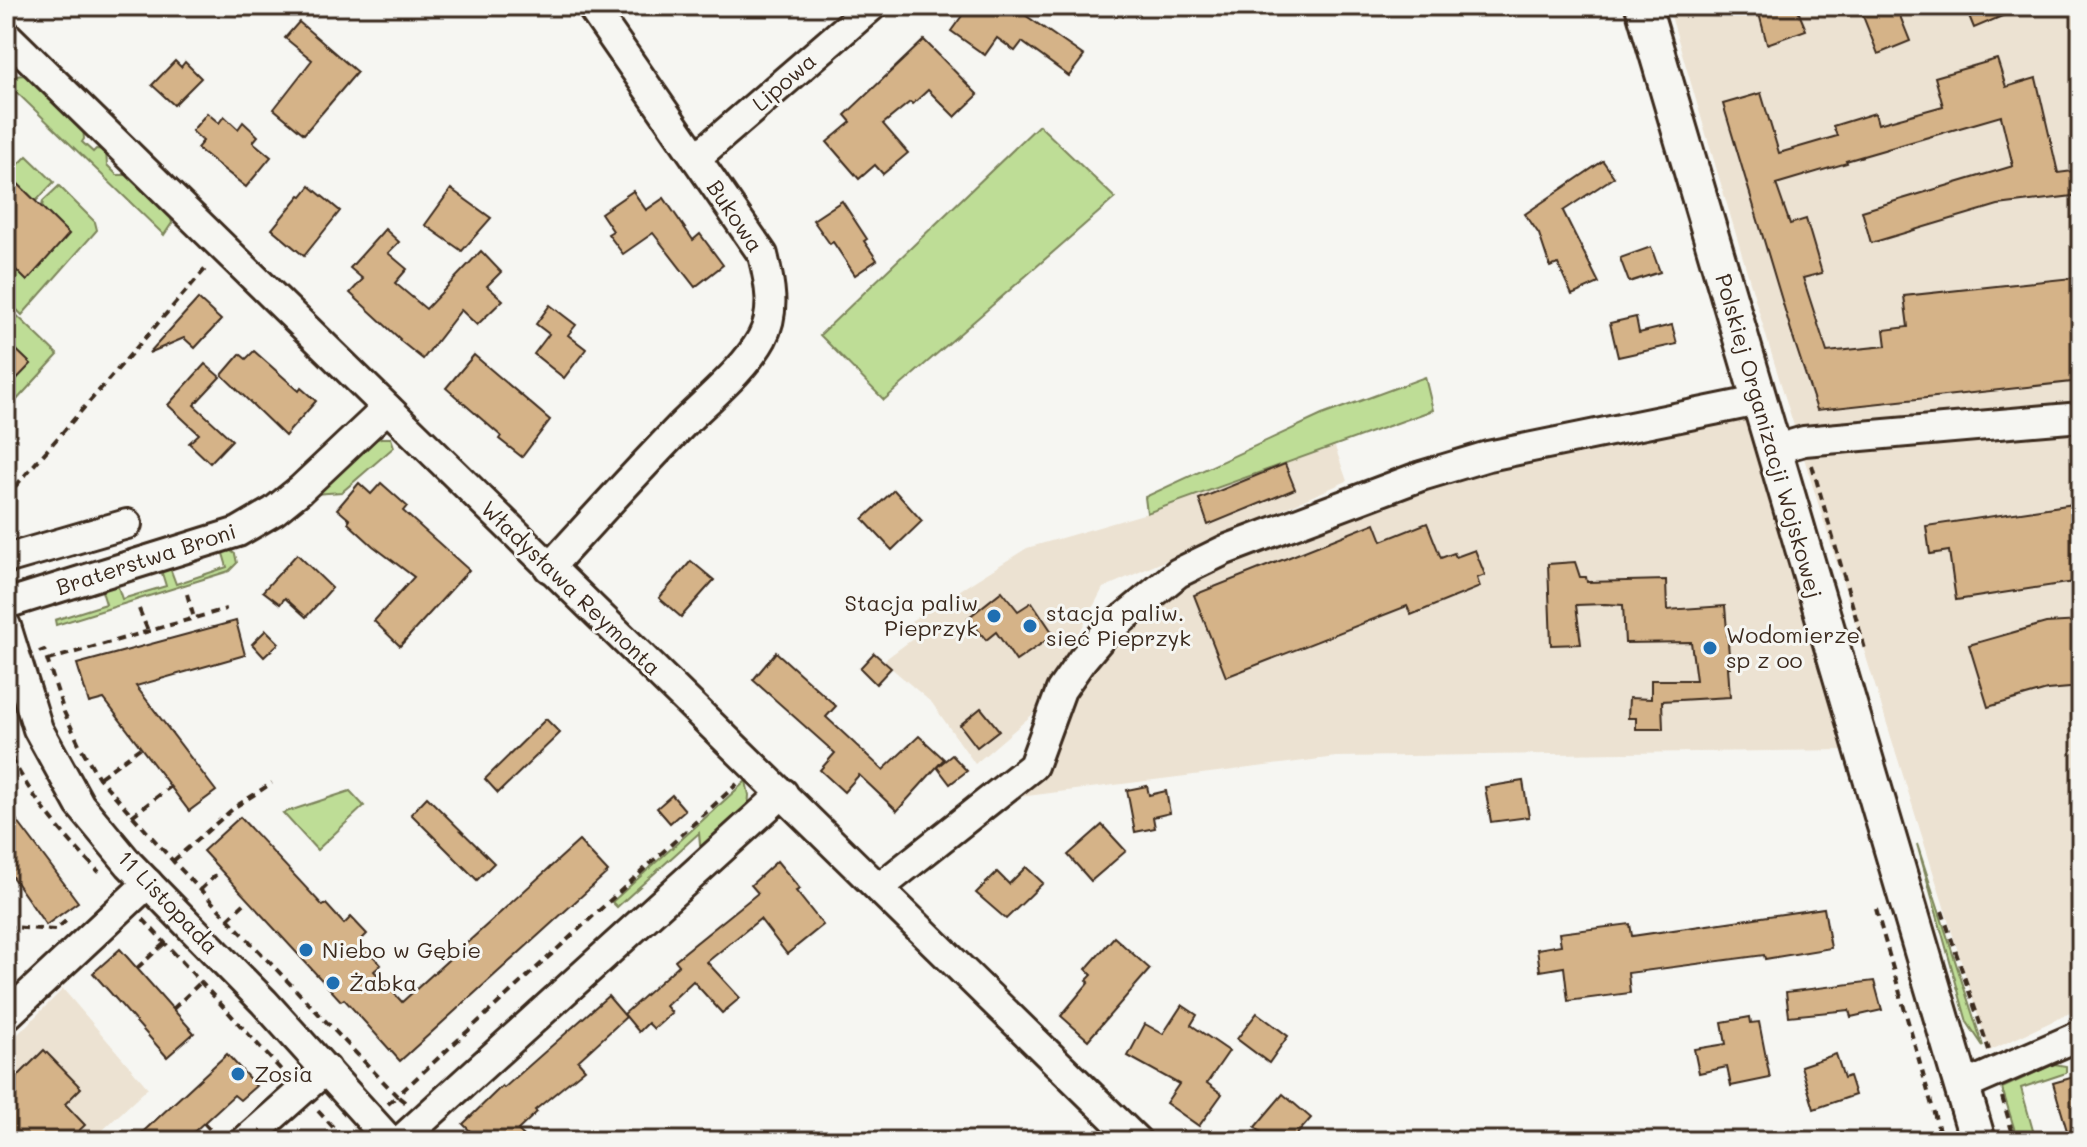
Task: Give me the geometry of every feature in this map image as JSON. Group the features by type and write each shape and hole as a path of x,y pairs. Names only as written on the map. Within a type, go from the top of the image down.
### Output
{"main road":[{"name":"Polskiej Organizacji Wojskowej","path":"1643,6 1978,1141"}],"street":[{"name":"Bukowa","path":"549,568 624,485 743,363 761,340 768,323 770,283 763,255 591,6"},
{"name":"Lipowa","path":"696,158 872,6"},
{"name":"Władysława Reymonta","path":"6,35 1137,1141"},
{"path":"879,888 1033,766 1061,690 1082,660 1104,634 1178,573 1225,550 1407,481 1488,456 1758,401"},
{"name":"Braterstwa Broni","path":"6,604 238,532 274,511 300,490 387,408"},
{"path":"1773,450 1804,441 2081,417"},
{"path":"6,559 127,524"},
{"name":"11 Listopada","path":"6,626 36,723 80,805 148,883 326,1069 390,1141"},
{"path":"400,1141 783,793"},
{"path":"6,1016 148,883"},
{"path":"1962,1087 2077,1044"},
{"path":"245,1141 326,1069"}],"path":[{"path":"6,497 224,248"},
{"path":"187,594 194,618"},
{"path":"139,609 148,631"},
{"path":"226,609 48,660 64,712 99,778 200,890 397,1096 756,767"},
{"path":"99,778 140,748"},
{"path":"173,861 235,807 272,783"},
{"path":"132,816 170,787"},
{"path":"200,890 221,870"},
{"path":"228,919 248,900"},
{"path":"1876,909 1942,1141"},
{"path":"6,930 10,927 55,930 76,914"},
{"path":"137,968 165,942"},
{"path":"173,1009 201,982"},
{"path":"1995,1073 2015,1141"},
{"path":"300,1092 346,1141"},
{"path":"204,1123 221,1141"}],"shaded area":[{"path":"1668,6 2081,6 2081,1008 1989,1051 1770,349"},
{"path":"1749,403 1848,750 1336,757 1004,799 1061,690 1136,606 1421,476"},
{"path":"1334,444 1347,481 1103,588 1040,708 975,764 932,703 883,661 922,632 911,621 1027,548 1147,513"},
{"path":"63,989 148,1088 91,1141 6,1141 6,1046"}],"green space":[{"path":"23,75 32,78 83,127 82,142 93,152 96,149 106,150 107,165 117,175 132,175 170,212 172,223 164,235 6,82"},
{"path":"1039,125 1115,198 884,400 820,335"},
{"path":"6,153 18,165 27,156 54,182 36,201 12,178 6,182"},
{"path":"59,186 95,222 97,230 22,315 6,299 6,260 27,280 69,234 42,207 43,201"},
{"path":"6,305 58,355 14,403 6,396 6,386 31,364 6,340"},
{"path":"1425,377 1433,410 1147,513 1145,497 1322,415"},
{"path":"391,438 394,447 342,492 313,494 370,441"},
{"path":"228,549 235,554 237,563 229,571 56,625 55,620 106,604 101,588 117,584 122,599 166,586 161,570 170,568 176,584 227,567 222,550"},
{"path":"746,781 748,809 701,855 699,833 617,907 612,902"},
{"path":"350,791 364,806 317,850 283,813"},
{"path":"1917,844 1983,1046 1967,1022"},
{"path":"2054,1064 2066,1066 2066,1073 2021,1088 2036,1141 2018,1141 2002,1088"}],"building":[{"path":"969,6 1012,6 1084,56 1069,76 1022,42 1015,51 997,38 985,55 951,31"},
{"path":"1757,6 1796,6 1806,30 1767,44"},
{"path":"1859,6 1896,6 1910,41 1878,54"},
{"path":"1965,6 2026,6 1974,28"},
{"path":"299,22 357,72 304,134 274,109 312,60 285,38"},
{"path":"924,40 978,95 955,117 928,90 913,104 910,102 883,124 908,153 883,174 875,165 859,179 827,142 851,122 845,115"},
{"path":"1997,59 2006,87 2036,78 2058,173 2081,170 2081,195 1998,205 1871,243 1862,211 2013,166 2001,116 1776,184 1790,224 1806,219 1822,273 1803,278 1827,352 1886,346 1884,330 1908,327 1904,296 2081,277 2081,300 2076,300 2081,332 2081,381 1817,410 1723,104 1761,93 1779,153 1837,136 1833,126 1875,113 1878,124 1943,106 1935,77"},
{"path":"175,61 181,67 185,62 201,78 174,105 152,85"},
{"path":"207,113 219,123 224,116 238,129 243,122 258,136 253,142 271,157 246,187 197,148 203,141 192,131"},
{"path":"1603,161 1614,177 1563,211 1599,283 1572,295 1558,264 1550,267 1539,234 1525,214"},
{"path":"6,172 69,234 27,281 6,260"},
{"path":"310,186 340,211 304,256 272,229"},
{"path":"451,189 491,218 462,251 425,225"},
{"path":"633,191 646,210 664,198 693,240 700,234 723,265 695,287 653,233 623,254 608,234 613,231 601,213"},
{"path":"842,201 877,260 855,275 833,242 830,244 813,220"},
{"path":"385,229 399,242 388,253 407,269 395,283 426,309 481,251 501,272 487,286 503,300 477,325 461,310 423,359 350,293 363,279 350,268"},
{"path":"1651,247 1660,272 1629,282 1620,258"},
{"path":"198,299 221,320 195,348 184,338 149,353"},
{"path":"550,305 576,325 568,335 586,349 564,378 534,354 549,334 536,324"},
{"path":"1636,317 1639,333 1672,325 1677,344 1618,357 1610,323"},
{"path":"6,340 31,364 6,390"},
{"path":"254,351 299,391 301,388 316,401 285,436 222,375 240,354 246,359"},
{"path":"474,355 550,420 522,457 446,388"},
{"path":"205,364 220,377 194,405 232,440 210,463 189,443 199,434 168,405"},
{"path":"1285,464 1295,489 1208,525 1199,499"},
{"path":"359,483 371,494 381,483 407,506 403,511 469,570 400,646 374,621 414,577 373,546 337,509"},
{"path":"894,490 922,521 892,550 863,519"},
{"path":"2081,503 2081,581 1956,600 1949,551 1930,554 1926,526"},
{"path":"1375,523 1382,541 1427,523 1441,558 1454,553 1456,557 1475,550 1485,575 1477,578 1480,587 1411,615 1407,606 1226,677 1194,595"},
{"path":"297,554 332,588 306,617 285,598 280,604 263,591"},
{"path":"691,561 714,580 681,617 659,598"},
{"path":"1575,562 1580,577 1586,577 1587,582 1666,580 1667,610 1725,606 1730,697 1662,701 1663,729 1636,729 1636,718 1628,718 1629,698 1651,699 1651,680 1696,680 1691,642 1625,643 1623,605 1605,604 1576,605 1581,644 1551,645 1548,564"},
{"path":"1002,591 1018,611 1032,602 1054,635 1016,661 996,632 986,640 968,618"},
{"path":"236,621 245,655 136,686 216,791 189,811 104,699 89,703 77,664"},
{"path":"2081,621 2081,687 2047,690 1988,707 1969,645 2046,623"},
{"path":"266,630 279,643 264,657 252,644"},
{"path":"776,652 836,706 826,717 883,770 919,736 944,759 897,811 859,775 844,792 820,770 835,753 753,680"},
{"path":"874,653 891,668 876,684 860,668"},
{"path":"981,708 999,730 977,747 960,725"},
{"path":"546,719 560,733 498,793 485,779"},
{"path":"952,755 967,771 950,784 937,767"},
{"path":"1523,781 1529,817 1491,822 1485,787"},
{"path":"1147,786 1149,795 1166,791 1170,813 1153,817 1155,828 1135,832 1127,790"},
{"path":"672,795 685,810 670,823 657,808"},
{"path":"427,797 494,863 477,880 411,814"},
{"path":"6,806 78,902 46,925 6,868"},
{"path":"240,817 323,906 326,904 344,924 351,917 367,934 360,941 381,965 374,971 402,1002 579,841 608,872 400,1061 203,851"},
{"path":"1102,825 1126,851 1091,881 1068,855"},
{"path":"777,861 823,925 787,954 760,919 707,962 740,998 722,1013 693,981 666,1006 672,1013 654,1029 648,1023 639,1032 624,1014 679,965 675,960 758,893 751,885"},
{"path":"1026,867 1043,883 1006,919 976,893 997,872 1009,884"},
{"path":"1824,908 1831,948 1765,959 1764,955 1628,973 1630,993 1568,1001 1564,967 1540,971 1537,949 1561,945 1559,933 1630,924 1632,936"},
{"path":"1114,937 1150,969 1088,1040 1061,1016 1089,982 1087,980 1092,975 1086,969"},
{"path":"120,949 194,1033 167,1057 93,973"},
{"path":"1874,981 1882,1010 1851,1017 1849,1010 1789,1016 1786,992"},
{"path":"608,996 626,1017 578,1061 585,1069 535,1110 537,1112 518,1130 529,1141 480,1141 463,1124 502,1086 504,1088"},
{"path":"1182,1005 1197,1015 1191,1025 1229,1051 1207,1083 1222,1094 1199,1126 1166,1103 1179,1084 1128,1056 1145,1024 1163,1034"},
{"path":"1257,1013 1288,1036 1269,1063 1237,1039"},
{"path":"1750,1017 1751,1023 1759,1022 1770,1078 1731,1086 1727,1067 1699,1073 1694,1049 1726,1044 1722,1022"},
{"path":"44,1050 81,1088 65,1104 85,1125 68,1141 6,1141 6,1065 17,1077"},
{"path":"227,1054 256,1086 240,1100 234,1095 184,1141 133,1141"},
{"path":"1836,1054 1844,1078 1849,1076 1855,1095 1814,1109 1801,1066"},
{"path":"2081,1075 2081,1141 2070,1141 2053,1083"},
{"path":"1283,1094 1311,1118 1291,1141 1271,1141 1255,1127"}],"place":[{"name":"Stacja paliw Pieprzyk","path":"994,616"},
{"name":"stacja paliw. sieć Pieprzyk","path":"1030,626"},
{"name":"Wodomierze sp z oo","path":"1710,648"},
{"name":"Niebo w Gębie","path":"306,950"},
{"name":"Żabka","path":"333,983"},
{"name":"Zosia","path":"238,1074"}]}
